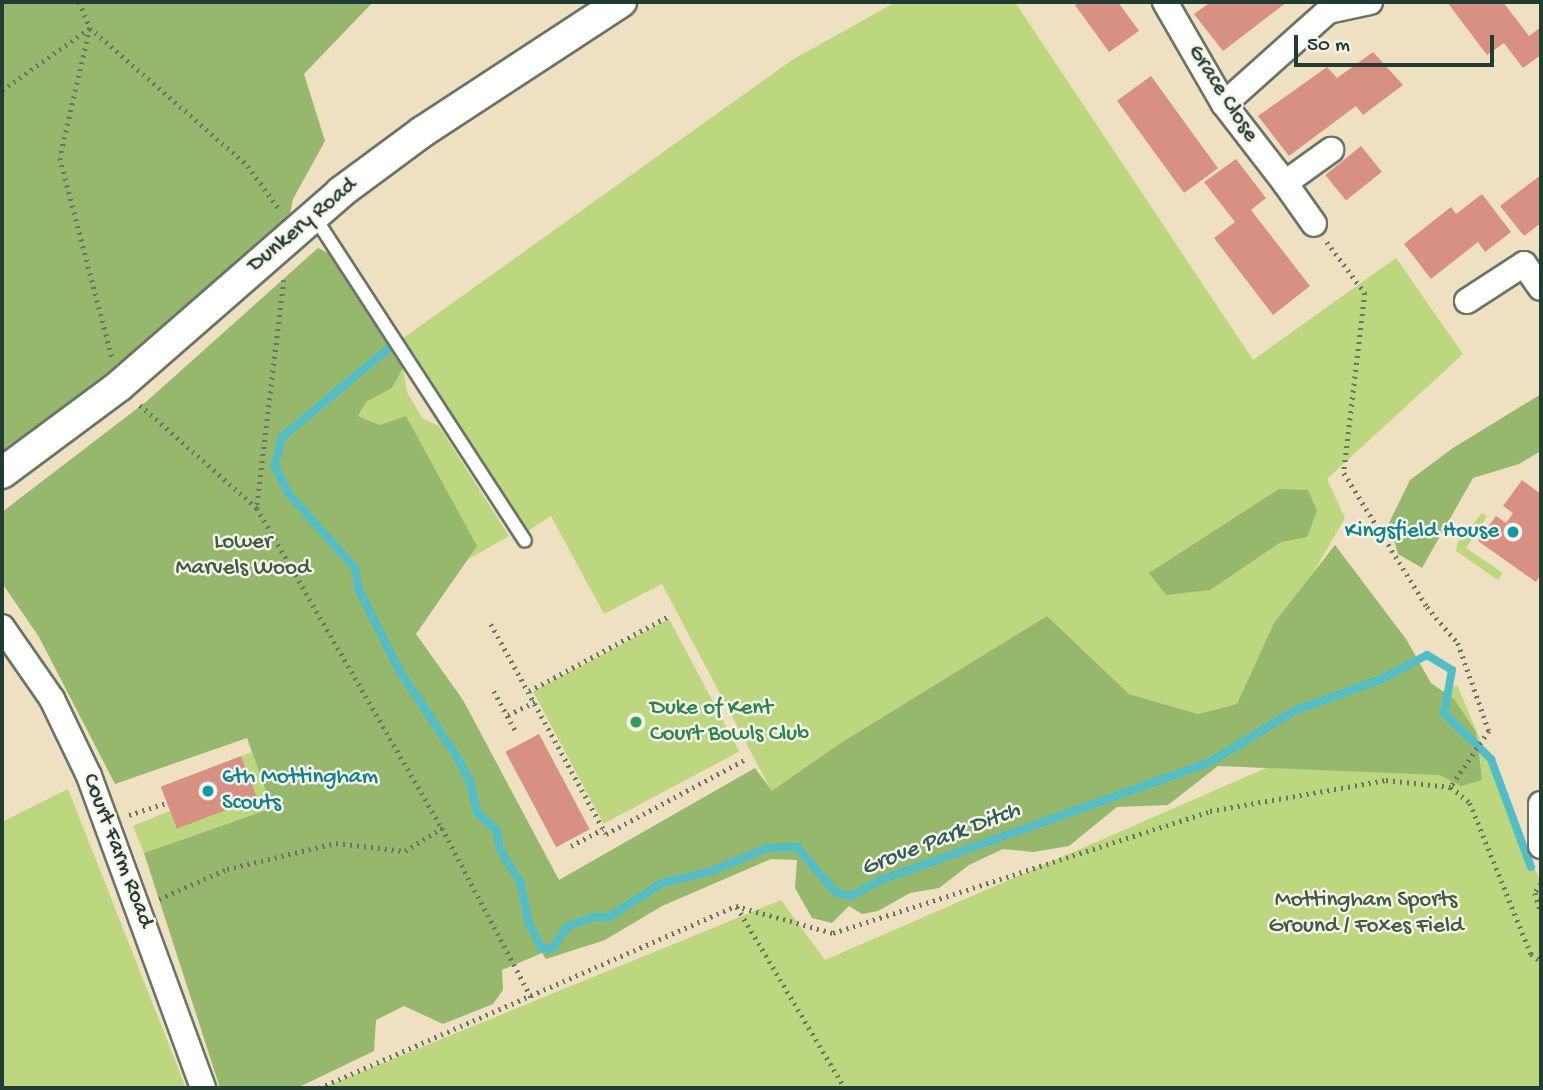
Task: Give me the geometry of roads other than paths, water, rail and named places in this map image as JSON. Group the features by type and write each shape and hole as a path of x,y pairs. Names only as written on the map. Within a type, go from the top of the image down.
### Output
{"street":[{"name":"Dunkery Road","path":"2,473 119,386 304,224 422,132 621,2"},
{"name":"Grace Close","path":"1166,2 1224,104 1314,224"},
{"path":"1224,104 1328,12 1370,2"},
{"path":"1285,183 1331,150"},
{"path":"1467,301 1524,264 1541,288"},
{"name":"Court Farm Road","path":"2,627 52,699 89,776 203,1088"},
{"path":"1541,804 1541,846"}],"lane":[{"path":"304,224 525,541"}],"waterway":[{"name":"Grove Park Ditch","path":"389,348 282,437 275,466 288,493 355,568 358,588 399,670 457,757 470,781 477,812 497,831 500,850 521,884 528,921 541,948 552,949 567,927 593,917 609,917 662,883 712,871 767,848 797,847 836,893 851,896 881,880 1210,762 1294,711 1382,679 1427,655 1452,670 1444,713 1491,759 1531,867"}],"place":[{"name":"Kingsfield House","path":"1513,532"},
{"name":"Duke of Kent Court Bowls Club","path":"636,722"},
{"name":"6th Mottingham Scouts","path":"208,791"}],"park label":[{"name":"Lower Marvels Wood","path":"243,556"},
{"name":"Mottingham Sports Ground / Foxes Field","path":"1366,914"}]}
